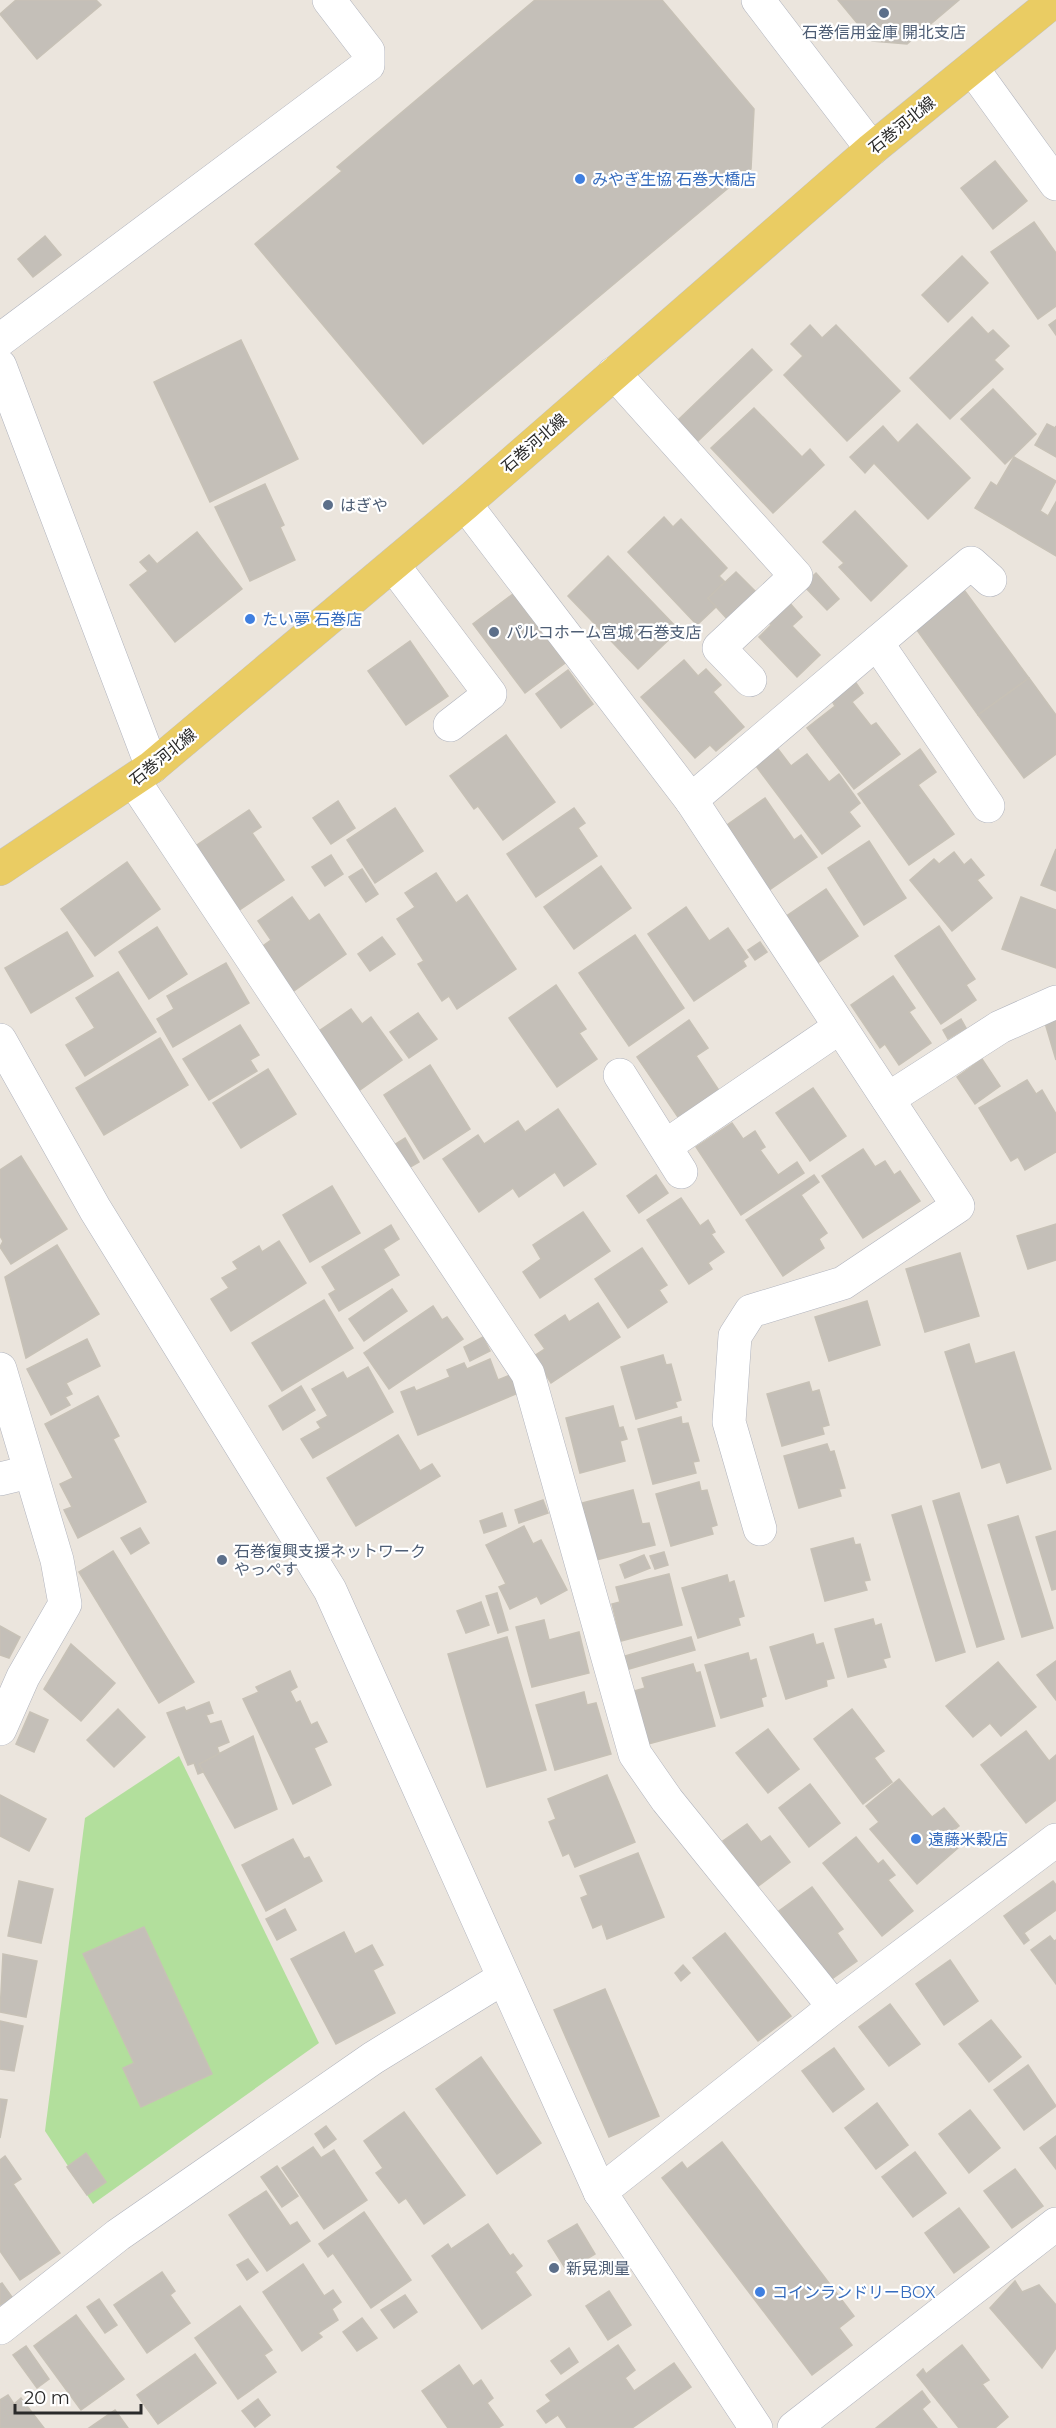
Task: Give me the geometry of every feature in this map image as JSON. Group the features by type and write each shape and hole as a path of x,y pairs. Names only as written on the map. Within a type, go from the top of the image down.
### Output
{"main road":[{"name":"石巻河北線","path":"0,869 143,774 465,504 872,149 1055,0"}],"street":[{"path":"0,340 368,65 368,51 329,0"},
{"path":"758,0 872,149"},
{"path":"972,68 1056,184"},
{"path":"0,366 143,774 528,1374 635,1754 667,1800 834,2007"},
{"path":"614,374 796,576 719,648 750,680"},
{"path":"465,504 691,800 958,1206 843,1283 752,1311 735,1336 729,1422 760,1529"},
{"path":"691,800 971,562 990,580"},
{"path":"393,565 490,694 450,725"},
{"path":"877,643 988,806"},
{"path":"888,1099 1000,1027 1056,1002"},
{"path":"621,1075 674,1158 840,1027"},
{"path":"0,1040 95,1209 330,1590 600,2192 756,2428"},
{"path":"0,1369 14,1475 57,1560 64,1604 23,1677 0,1729"},
{"path":"600,2192 834,2007 1056,1840"},
{"path":"0,2328 128,2228 374,2058 503,1978"},
{"path":"794,2428 1056,2223"}],"green space":[{"path":"179,1756 319,2043 93,2204 45,2131 85,1818"}],"building":[{"path":"16,0 96,0 101,5 37,59 0,14"},
{"path":"535,0 662,0 754,109 751,169 423,444 255,244 342,171 337,167"},
{"path":"838,0 959,0 907,44 872,41"},
{"path":"995,161 1027,201 993,229 961,188"},
{"path":"1034,222 1056,253 1056,306 1038,319 991,252"},
{"path":"45,236 61,255 33,277 18,259"},
{"path":"962,256 988,283 948,322 922,295"},
{"path":"972,317 988,334 993,330 1009,346 994,360 1003,369 950,419 910,378"},
{"path":"1056,320 1056,335 1049,325"},
{"path":"810,325 822,338 836,325 900,391 847,441 784,375 803,356 791,344"},
{"path":"241,340 298,459 210,502 154,382"},
{"path":"752,349 772,370 697,442 677,421"},
{"path":"993,389 1036,434 1005,464 961,419"},
{"path":"754,408 802,457 810,449 824,465 773,513 711,448"},
{"path":"917,424 970,478 928,519 874,463 865,473 850,457 883,426 898,443"},
{"path":"1047,424 1055,428 1056,426 1056,457 1035,445"},
{"path":"1014,457 1056,481 1040,511 1048,516 1056,502 1056,556 975,508 991,482 997,486"},
{"path":"265,484 284,525 280,527 295,560 250,581 215,507"},
{"path":"855,511 907,566 871,601 839,567 844,563 823,542"},
{"path":"664,517 673,527 681,519 727,568 719,576 725,582 708,598 716,607 697,625 628,552"},
{"path":"197,532 242,589 175,642 130,585 148,571 140,562 149,555 157,564"},
{"path":"608,556 679,630 638,669 568,596"},
{"path":"736,572 758,594 729,621 708,598"},
{"path":"816,573 839,599 827,610 803,585"},
{"path":"964,590 1029,678 978,715 914,626"},
{"path":"513,594 565,663 525,693 473,624"},
{"path":"788,601 802,617 792,626 820,655 797,677 759,637 771,625 767,620"},
{"path":"410,641 448,696 406,725 368,671"},
{"path":"684,660 698,676 706,669 721,685 713,692 744,727 716,751 710,745 695,758 641,697"},
{"path":"568,670 593,704 561,728 536,694"},
{"path":"1029,678 1056,715 1056,754 1024,778 978,715"},
{"path":"856,683 863,693 852,702 871,726 876,723 900,754 854,789 807,728 835,706 832,701"},
{"path":"506,735 555,802 503,840 478,806 474,809 450,776"},
{"path":"778,749 791,766 807,754 829,782 839,774 860,803 849,812 860,826 822,854 756,766"},
{"path":"920,749 936,772 918,785 954,834 909,865 858,794"},
{"path":"765,798 794,840 801,835 817,857 765,893 753,875 759,871 727,825"},
{"path":"338,801 355,828 331,844 313,818"},
{"path":"395,808 423,851 375,883 347,840"},
{"path":"574,808 585,823 578,828 597,856 536,897 507,854"},
{"path":"249,810 261,827 252,833 284,880 238,911 194,847"},
{"path":"869,841 906,898 864,925 828,868"},
{"path":"1056,849 1056,891 1041,885"},
{"path":"954,852 964,865 971,859 984,875 977,880 992,898 952,931 910,880 934,859 939,864"},
{"path":"331,855 343,874 325,886 312,867"},
{"path":"127,862 160,909 95,956 61,909"},
{"path":"601,866 631,908 574,949 544,907"},
{"path":"362,869 378,894 366,902 349,877"},
{"path":"436,873 456,903 467,895 516,969 457,1009 449,996 442,1001 418,964 424,961 397,919 415,907 405,893"},
{"path":"826,889 858,936 813,966 782,919"},
{"path":"292,897 309,921 319,914 346,954 291,993 260,948 271,940 258,921"},
{"path":"1021,897 1056,910 1056,968 1002,949"},
{"path":"686,907 709,941 728,928 748,957 743,961 746,966 694,1001 648,934"},
{"path":"939,926 975,979 966,985 976,1000 941,1024 895,956"},
{"path":"157,927 187,974 149,999 119,952"},
{"path":"67,932 93,976 31,1013 5,968"},
{"path":"635,935 684,1008 629,1046 579,973"},
{"path":"382,937 395,954 370,971 358,954"},
{"path":"760,942 767,952 755,960 748,950"},
{"path":"226,963 249,1003 173,1047 157,1019 174,1009 167,996"},
{"path":"118,972 156,1032 85,1076 66,1045 95,1028 76,998"},
{"path":"893,976 915,1008 909,1012 931,1043 899,1065 885,1044 880,1048 851,1005"},
{"path":"556,985 586,1029 579,1033 597,1059 557,1087 509,1018"},
{"path":"351,1009 362,1024 371,1017 402,1060 360,1090 319,1031"},
{"path":"418,1013 437,1039 409,1058 390,1032"},
{"path":"961,1019 966,1028 948,1039 943,1030"},
{"path":"689,1020 708,1048 696,1056 722,1095 682,1123 637,1057"},
{"path":"1056,1020 1056,1060 1045,1023"},
{"path":"240,1025 259,1055 250,1060 257,1071 209,1100 183,1059"},
{"path":"160,1038 188,1085 104,1135 76,1088"},
{"path":"982,1059 1000,1086 975,1104 957,1077"},
{"path":"430,1065 470,1129 424,1159 384,1095"},
{"path":"268,1069 296,1114 241,1148 213,1103"},
{"path":"1027,1080 1036,1094 1042,1090 1056,1114 1056,1152 1025,1170 1018,1157 1011,1161 979,1108"},
{"path":"813,1088 846,1136 810,1161 776,1113"},
{"path":"558,1109 596,1164 564,1186 555,1172 519,1197 513,1188 479,1212 443,1159 478,1135 484,1144 518,1121 525,1132"},
{"path":"732,1123 743,1139 755,1131 765,1147 760,1150 778,1175 797,1162 804,1173 741,1215 696,1147"},
{"path":"405,1138 419,1162 407,1169 394,1145"},
{"path":"863,1149 875,1167 885,1161 894,1175 900,1171 920,1201 863,1238 822,1176"},
{"path":"21,1156 67,1229 11,1264 0,1247 3,1241 0,1236 0,1170"},
{"path":"656,1175 668,1193 639,1213 627,1196"},
{"path":"814,1175 819,1182 801,1195 827,1233 819,1239 824,1248 783,1276 746,1220"},
{"path":"332,1186 360,1233 310,1262 283,1215"},
{"path":"681,1198 700,1226 708,1220 715,1232 711,1234 724,1252 708,1263 712,1269 689,1284 647,1220"},
{"path":"583,1212 610,1251 540,1298 523,1272 541,1259 533,1245"},
{"path":"1056,1224 1056,1260 1028,1269 1017,1236"},
{"path":"391,1225 399,1239 383,1249 399,1275 339,1311 329,1294 336,1290 322,1267"},
{"path":"279,1241 306,1283 231,1331 211,1299 229,1288 222,1278 238,1269 233,1262 259,1246 262,1252"},
{"path":"57,1245 99,1314 26,1358 5,1277"},
{"path":"642,1248 667,1285 659,1290 667,1302 628,1328 595,1279"},
{"path":"960,1253 979,1316 925,1332 906,1269"},
{"path":"392,1289 407,1311 364,1341 349,1319"},
{"path":"324,1300 353,1348 282,1391 252,1343"},
{"path":"867,1301 880,1345 829,1361 815,1317"},
{"path":"598,1303 620,1337 551,1383 534,1356 545,1349 535,1335 565,1315 569,1322"},
{"path":"433,1306 442,1320 447,1317 463,1339 389,1389 364,1353"},
{"path":"483,1337 490,1351 470,1361 464,1347"},
{"path":"87,1339 100,1366 66,1383 72,1394 65,1397 70,1405 51,1415 27,1369"},
{"path":"969,1344 975,1364 1014,1352 1051,1469 1007,1483 1000,1462 982,1468 945,1352"},
{"path":"663,1355 666,1365 671,1364 681,1400 675,1402 677,1407 636,1419 621,1367"},
{"path":"490,1359 498,1380 510,1375 518,1393 418,1435 401,1392 414,1387 416,1391 450,1377 447,1370 464,1363 467,1369"},
{"path":"368,1367 393,1412 313,1458 301,1439 321,1428 317,1422 328,1416 312,1389 343,1372 347,1379"},
{"path":"809,1382 812,1392 819,1390 829,1425 822,1427 824,1434 782,1446 767,1394"},
{"path":"301,1386 315,1410 283,1430 269,1406"},
{"path":"98,1396 119,1436 113,1439 146,1502 78,1538 64,1510 72,1507 60,1484 73,1478 45,1424"},
{"path":"613,1406 619,1428 623,1427 627,1439 620,1441 625,1461 580,1473 566,1418"},
{"path":"681,1417 682,1424 688,1423 699,1461 693,1462 696,1473 653,1484 638,1429"},
{"path":"398,1435 420,1471 432,1464 440,1476 356,1526 327,1478"},
{"path":"827,1444 830,1452 834,1451 845,1488 839,1489 841,1496 799,1508 784,1456"},
{"path":"699,1482 701,1491 707,1490 717,1525 711,1527 713,1534 671,1546 656,1494"},
{"path":"633,1490 642,1524 649,1523 655,1545 596,1560 582,1503"},
{"path":"959,1493 1004,1639 977,1647 933,1501"},
{"path":"543,1500 548,1513 519,1523 515,1510"},
{"path":"921,1506 965,1652 936,1661 892,1515"},
{"path":"502,1513 506,1526 484,1533 480,1521"},
{"path":"1018,1516 1053,1628 1022,1637 988,1525"},
{"path":"524,1526 533,1544 541,1540 567,1590 541,1604 537,1596 510,1609 499,1587 506,1584 486,1545"},
{"path":"140,1528 149,1543 131,1554 121,1538"},
{"path":"1056,1531 1056,1589 1052,1590 1036,1537"},
{"path":"853,1538 855,1545 860,1544 870,1580 864,1581 867,1590 825,1601 811,1549"},
{"path":"113,1551 194,1682 159,1703 79,1572"},
{"path":"664,1552 668,1565 655,1569 650,1556"},
{"path":"644,1555 650,1568 625,1578 620,1565"},
{"path":"669,1574 682,1625 621,1641 612,1604 620,1602 616,1587"},
{"path":"727,1575 729,1583 734,1581 744,1616 738,1618 740,1625 698,1638 682,1588"},
{"path":"497,1593 508,1630 498,1633 486,1596"},
{"path":"481,1602 489,1625 466,1633 457,1611"},
{"path":"873,1619 875,1626 881,1624 890,1657 883,1659 886,1667 848,1677 835,1629"},
{"path":"544,1620 549,1640 579,1632 589,1673 532,1687 516,1627"},
{"path":"0,1626 20,1637 9,1658 0,1655"},
{"path":"813,1634 816,1645 823,1643 834,1678 826,1680 827,1686 786,1699 770,1647"},
{"path":"507,1637 546,1770 487,1787 448,1654"},
{"path":"691,1637 695,1650 629,1669 625,1656"},
{"path":"71,1644 115,1683 81,1721 44,1689"},
{"path":"748,1653 750,1661 756,1659 766,1696 761,1698 763,1706 721,1718 705,1665"},
{"path":"1056,1661 1056,1700 1037,1675"},
{"path":"998,1662 1036,1707 1001,1736 990,1723 973,1737 946,1706"},
{"path":"693,1664 696,1673 700,1672 715,1726 648,1744 634,1691 645,1688 642,1678"},
{"path":"290,1671 297,1687 290,1691 296,1703 300,1701 311,1725 317,1722 327,1742 314,1748 331,1785 293,1804 243,1699 259,1692 256,1687"},
{"path":"584,1692 587,1705 596,1703 611,1754 555,1770 536,1705"},
{"path":"209,1702 213,1713 206,1715 210,1724 221,1721 229,1742 217,1747 223,1764 198,1774 194,1763 188,1765 167,1713 184,1707 186,1711"},
{"path":"118,1709 145,1737 114,1767 87,1740"},
{"path":"852,1709 884,1751 874,1758 892,1782 863,1804 814,1739"},
{"path":"30,1712 48,1720 34,1752 16,1744"},
{"path":"768,1729 799,1769 768,1793 736,1753"},
{"path":"1026,1731 1049,1761 1056,1755 1056,1800 1026,1823 981,1765"},
{"path":"253,1736 277,1809 235,1828 199,1764"},
{"path":"607,1775 635,1842 575,1867 569,1853 563,1856 549,1822 556,1819 548,1799"},
{"path":"899,1779 932,1817 944,1808 959,1826 948,1835 958,1848 917,1884 870,1829 879,1822 866,1806"},
{"path":"810,1784 840,1823 809,1847 779,1808"},
{"path":"0,1795 46,1819 29,1851 0,1836"},
{"path":"747,1824 761,1842 770,1836 790,1862 757,1887 723,1841"},
{"path":"856,1837 878,1864 883,1860 895,1875 888,1880 913,1911 882,1936 823,1863"},
{"path":"293,1839 304,1859 309,1857 322,1881 266,1911 242,1865"},
{"path":"638,1853 664,1917 607,1939 602,1924 593,1928 581,1898 588,1895 580,1876"},
{"path":"19,1881 53,1889 41,1943 8,1936"},
{"path":"1053,1881 1056,1885 1056,1910 1024,1933 1029,1940 1024,1944 1004,1916"},
{"path":"812,1887 843,1929 837,1933 857,1961 829,1981 779,1911"},
{"path":"285,1909 296,1930 277,1940 266,1919"},
{"path":"144,1927 212,2074 141,2107 123,2068 134,2063 83,1954"},
{"path":"344,1932 355,1954 372,1945 383,1965 373,1970 395,2013 336,2044 291,1959"},
{"path":"725,1933 791,2016 758,2041 693,1958"},
{"path":"1050,1936 1054,1941 1056,1940 1056,1984 1031,1950"},
{"path":"3,1954 37,1961 26,2017 0,2012"},
{"path":"950,1960 978,2001 944,2025 916,1984"},
{"path":"683,1965 690,1973 681,1981 675,1973"},
{"path":"605,1989 659,2116 609,2137 554,2010"},
{"path":"890,2004 920,2044 889,2066 859,2027"},
{"path":"991,2020 1021,2057 989,2082 959,2044"},
{"path":"0,2021 23,2026 14,2071 0,2069"},
{"path":"834,2048 864,2089 833,2112 802,2071"},
{"path":"481,2057 541,2143 497,2174 436,2089"},
{"path":"1028,2065 1056,2106 1024,2130 994,2090"},
{"path":"0,2099 7,2100 0,2138"},
{"path":"877,2103 908,2145 876,2169 845,2128"},
{"path":"970,2110 1000,2148 969,2173 939,2134"},
{"path":"404,2112 465,2195 424,2224 406,2198 399,2203 376,2173 383,2168 364,2141"},
{"path":"326,2126 336,2139 324,2148 315,2134"},
{"path":"1056,2136 1056,2169 1040,2148"},
{"path":"722,2142 854,2316 839,2328 852,2345 812,2375 662,2178 682,2162 687,2169"},
{"path":"313,2147 321,2158 334,2150 367,2200 324,2229 282,2168"},
{"path":"915,2152 946,2193 913,2217 882,2177"},
{"path":"86,2153 106,2182 87,2195 67,2167"},
{"path":"5,2156 21,2179 13,2184 60,2253 20,2280 0,2251 0,2160"},
{"path":"277,2166 298,2196 282,2207 261,2177"},
{"path":"1015,2169 1043,2206 1012,2228 984,2191"},
{"path":"266,2191 290,2226 297,2222 310,2241 267,2271 229,2215"},
{"path":"959,2208 989,2247 954,2273 925,2233"},
{"path":"364,2212 411,2280 371,2308 333,2253 328,2257 319,2244"},
{"path":"488,2224 510,2256 513,2254 522,2266 515,2272 531,2295 482,2329 432,2256 448,2244 451,2249"},
{"path":"577,2224 595,2254 567,2271 548,2241"},
{"path":"248,2259 258,2272 247,2280 237,2265"},
{"path":"303,2264 324,2296 333,2290 341,2302 332,2309 338,2320 318,2333 322,2337 302,2351 263,2292"},
{"path":"162,2272 175,2291 170,2295 190,2323 147,2353 114,2305"},
{"path":"1015,2281 1022,2292 1039,2285 1056,2305 1056,2348 1042,2368 990,2308"},
{"path":"2,2283 12,2297 0,2305 0,2284"},
{"path":"609,2291 631,2325 608,2340 586,2306"},
{"path":"405,2295 417,2312 394,2328 381,2310"},
{"path":"99,2299 117,2325 105,2333 87,2307"},
{"path":"240,2306 272,2350 264,2355 276,2372 238,2399 195,2338"},
{"path":"76,2315 124,2379 81,2410 34,2346"},
{"path":"362,2318 377,2338 357,2351 343,2332"},
{"path":"618,2345 635,2370 625,2378 634,2391 674,2363 691,2387 632,2428 567,2428 558,2415 546,2423 537,2411 551,2401 546,2395"},
{"path":"962,2345 989,2380 982,2384 1008,2417 995,2428 959,2428 917,2375 923,2369 926,2374"},
{"path":"26,2346 49,2379 37,2388 13,2355"},
{"path":"569,2348 578,2362 561,2374 551,2361"},
{"path":"195,2354 216,2383 158,2424 137,2395"},
{"path":"459,2365 473,2386 481,2380 493,2398 487,2403 503,2425 498,2428 448,2428 422,2391"},
{"path":"922,2391 930,2402 922,2409 937,2428 876,2428"},
{"path":"8,2395 14,2404 21,2398 44,2428 0,2428 0,2400"},
{"path":"258,2399 270,2415 255,2427 242,2411"},
{"path":"115,2410 128,2428 89,2428"}],"place":[{"name":"石巻信用金庫 開北支店","path":"884,13"},
{"name":"みやぎ生協 石巻大橋店","path":"580,179"},
{"name":"はぎや","path":"328,505"},
{"name":"たい夢 石巻店","path":"250,619"},
{"name":"パルコホーム宮城 石巻支店","path":"494,632"},
{"name":"石巻復興支援ネットワーク やっぺす","path":"222,1560"},
{"name":"遠藤米穀店","path":"916,1839"},
{"name":"新晃測量","path":"554,2268"},
{"name":"コインランドリーBOX","path":"760,2292"}]}
